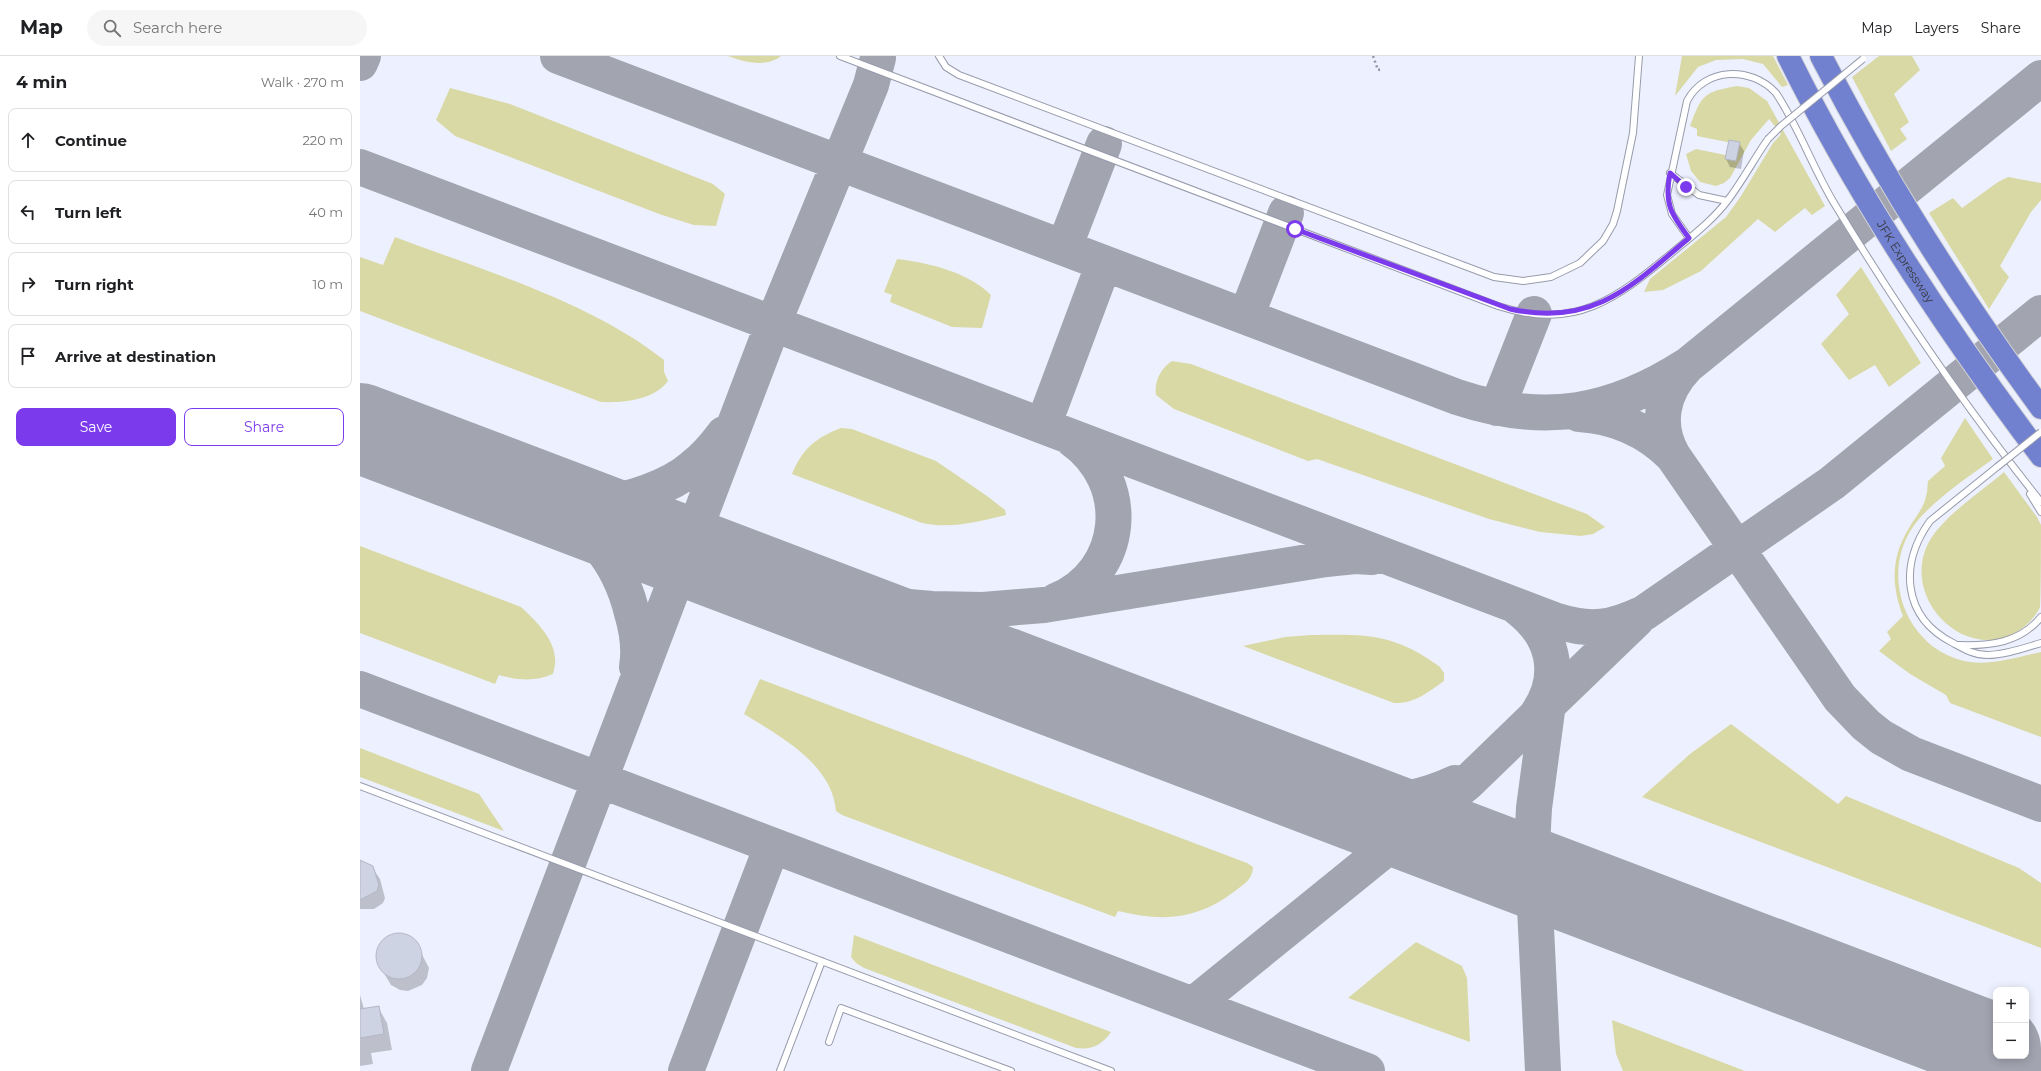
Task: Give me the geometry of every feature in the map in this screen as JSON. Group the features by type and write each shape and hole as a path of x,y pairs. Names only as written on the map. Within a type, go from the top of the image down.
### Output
{"highway":[{"name":"JFK Expressway","path":"1788,56 1814,107 1861,191 1908,267 1969,358 2041,456"},
{"path":"1821,56 1875,155 1925,238 1980,322 2041,408"}],"lane":[{"path":"840,56 1274,221 1515,310 1534,314 1562,313 1597,305 1633,284 1689,238 1727,201 1768,139 1781,126 1864,57"},
{"path":"939,56 946,67 959,75 1494,277 1503,280 1523,281 1551,277 1571,269 1592,253 1609,232 1620,198 1633,133 1639,56"},
{"path":"1689,238 1670,208 1667,195 1670,173 1687,101 1702,84 1717,76 1734,73 1749,76 1770,88 1780,101 1831,198 1868,260 1929,352 2018,474 2041,502"},
{"path":"1670,173 1699,195 1727,201"},
{"path":"2041,432 1930,521 1919,538 1911,557 1910,586 1917,607 1932,628 1972,653 1987,655 2041,643"},
{"path":"2018,474 2041,512"},
{"path":"1957,645 1976,646 2007,641 2029,629 2041,617"},
{"path":"360,786 1111,1071"},
{"path":"780,1071 822,961"},
{"path":"829,1042 841,1008 1012,1071"}],"path":[{"path":"1373,56 1378,70 1382,69"}],"green space":[{"path":"728,56 781,56 769,62 755,63"},
{"path":"1682,56 1773,56 1788,85 1782,87 1763,64 1743,59 1716,60 1698,67 1675,96"},
{"path":"1879,56 1912,56 1920,70 1894,94 1909,122 1900,129 1907,139 1891,151 1852,77"},
{"path":"1737,86 1749,88 1767,101 1825,206 1812,215 1805,208 1775,232 1758,219 1701,271 1663,290 1644,292 1650,279 1726,217 1741,196 1773,143 1781,134 1769,119 1751,140 1730,178 1724,183 1716,186 1700,182 1691,171 1686,154 1696,149 1735,157 1737,144 1697,136 1697,129 1690,126 1701,101 1706,96 1717,90"},
{"path":"450,88 510,104 713,184 725,194 716,226 694,225 662,215 455,136 436,120"},
{"path":"2008,177 2041,183 2041,200 2031,212 2000,266 2009,277 1989,309 1929,213 1953,198 1962,208 1998,182"},
{"path":"395,237 535,289 570,304 603,321 635,339 664,360 664,372 668,381 655,392 638,399 619,402 601,402 360,311 360,257 383,265"},
{"path":"897,259 935,266 960,275 982,287 991,295 982,328 952,327 890,302 892,295 884,292"},
{"path":"1861,267 1921,363 1889,387 1875,365 1849,380 1821,344 1849,314 1836,295"},
{"path":"1172,361 1191,364 1587,514 1605,527 1593,534 1581,536 1540,532 1489,519 1317,459 1308,461 1174,409 1156,395 1156,385 1159,375"},
{"path":"1965,418 1993,459 1937,501 1911,530 1902,550 1898,571 1900,592 1906,612 1917,630 1931,645 1949,656 1979,663 2006,660 2041,652 2041,737 1950,703 1946,695 1910,674 1879,651 1891,639 1887,632 1903,616 1896,593 1895,571 1896,560 1903,539 1923,505 1927,492 1928,481 1945,466 1941,458"},
{"path":"841,428 852,429 936,461 987,496 1005,510 1006,515 954,525 933,525 922,523 792,474 800,458 811,445 825,435"},
{"path":"2004,472 2037,517 2041,525 2040,607 2034,617 2025,626 2004,638 1983,640 1962,634 1944,622 1931,605 1923,585 1922,562 1930,540 1945,521"},
{"path":"360,546 521,607 543,630 551,643 555,660 553,674 546,677 533,679 513,678 499,675 495,684 360,633"},
{"path":"1311,635 1364,636 1393,642 1424,656 1440,667 1444,673 1444,681 1427,693 1415,699 1408,702 1394,703 1243,646 1285,637"},
{"path":"760,679 1247,863 1253,867 1253,871 1250,878 1245,883 1221,901 1193,913 1179,916 1150,917 1118,911 1115,917 842,815 836,811 832,794 825,779 815,766 788,742 744,714"},
{"path":"1731,724 1838,804 1846,796 2019,868 2041,883 2041,948 1642,797 1690,754"},
{"path":"360,748 479,794 504,831 360,777"},
{"path":"854,935 1111,1032 1096,1046 1076,1048 864,968 856,963 851,957"},
{"path":"1416,942 1462,966 1467,978 1470,1042 1348,998"},
{"path":"1612,1020 1745,1071 1623,1071 1616,1054"}],"building":[{"path":"1729,140 1740,142 1736,161 1725,159"},
{"path":"360,860 373,866 379,885 377,891 360,900"},
{"path":"395,933 403,933 412,937 418,943 422,956 418,969 412,975 403,979 395,979 386,975 380,969 376,960 376,952 380,943 386,937"},
{"path":"379,1006 384,1034 360,1038 360,1009"}],"taxiway":[{"path":"360,63 363,56"},
{"path":"558,56 1457,397 1489,406 1519,411 1548,413 1577,410 1604,404 1632,395 1660,382 1688,365 2041,78"},
{"path":"489,1071 773,324 871,85 878,58"},
{"path":"1064,248 1104,144"},
{"path":"360,167 1557,621 1591,627 1612,625 1644,613 1832,483 2041,313"},
{"path":"1246,317 1286,213"},
{"path":"1043,426 1104,263"},
{"path":"1497,408 1534,314"},
{"path":"1673,456 1667,444 1664,433 1664,409 1671,387 1686,367"},
{"path":"1579,414 1606,418 1630,426 1653,439 1673,456 1840,698 1866,725 1881,737 1911,754 2041,804"},
{"path":"420,448 521,486 558,498 571,501 597,503 621,500 647,492 672,481 702,460 724,434"},
{"path":"1056,601 1079,587 1097,570 1108,548 1113,525 1112,502 1105,478 1092,457 1072,439"},
{"path":"540,501 557,510 587,532 610,560 619,576 634,619 638,646 637,667"},
{"path":"630,527 754,574 815,593 873,604 932,609 983,610 1044,605 1326,559 1355,556 1372,557"},
{"path":"1517,607 1539,629 1551,656 1551,684 1538,713"},
{"path":"1193,1005 1467,783 1637,619"},
{"path":"360,689 1367,1071"},
{"path":"1543,1071 1532,846 1534,808 1549,696"},
{"path":"1210,748 1296,780 1360,800 1384,801 1409,798 1433,792 1455,783"},
{"path":"1395,824 1506,867 1524,886 1535,911"},
{"path":"686,1071 772,846"},
{"path":"1982,1040 1993,1044"},
{"path":"2016,1059 2041,1068"}],"runway":[{"path":"360,428 1993,1048"}],"route":[{"path":"1295,229 1498,306 1534,314 1574,312 1597,305 1624,291 1689,238 1672,214 1670,208 1667,195 1670,173 1686,187"}]}
